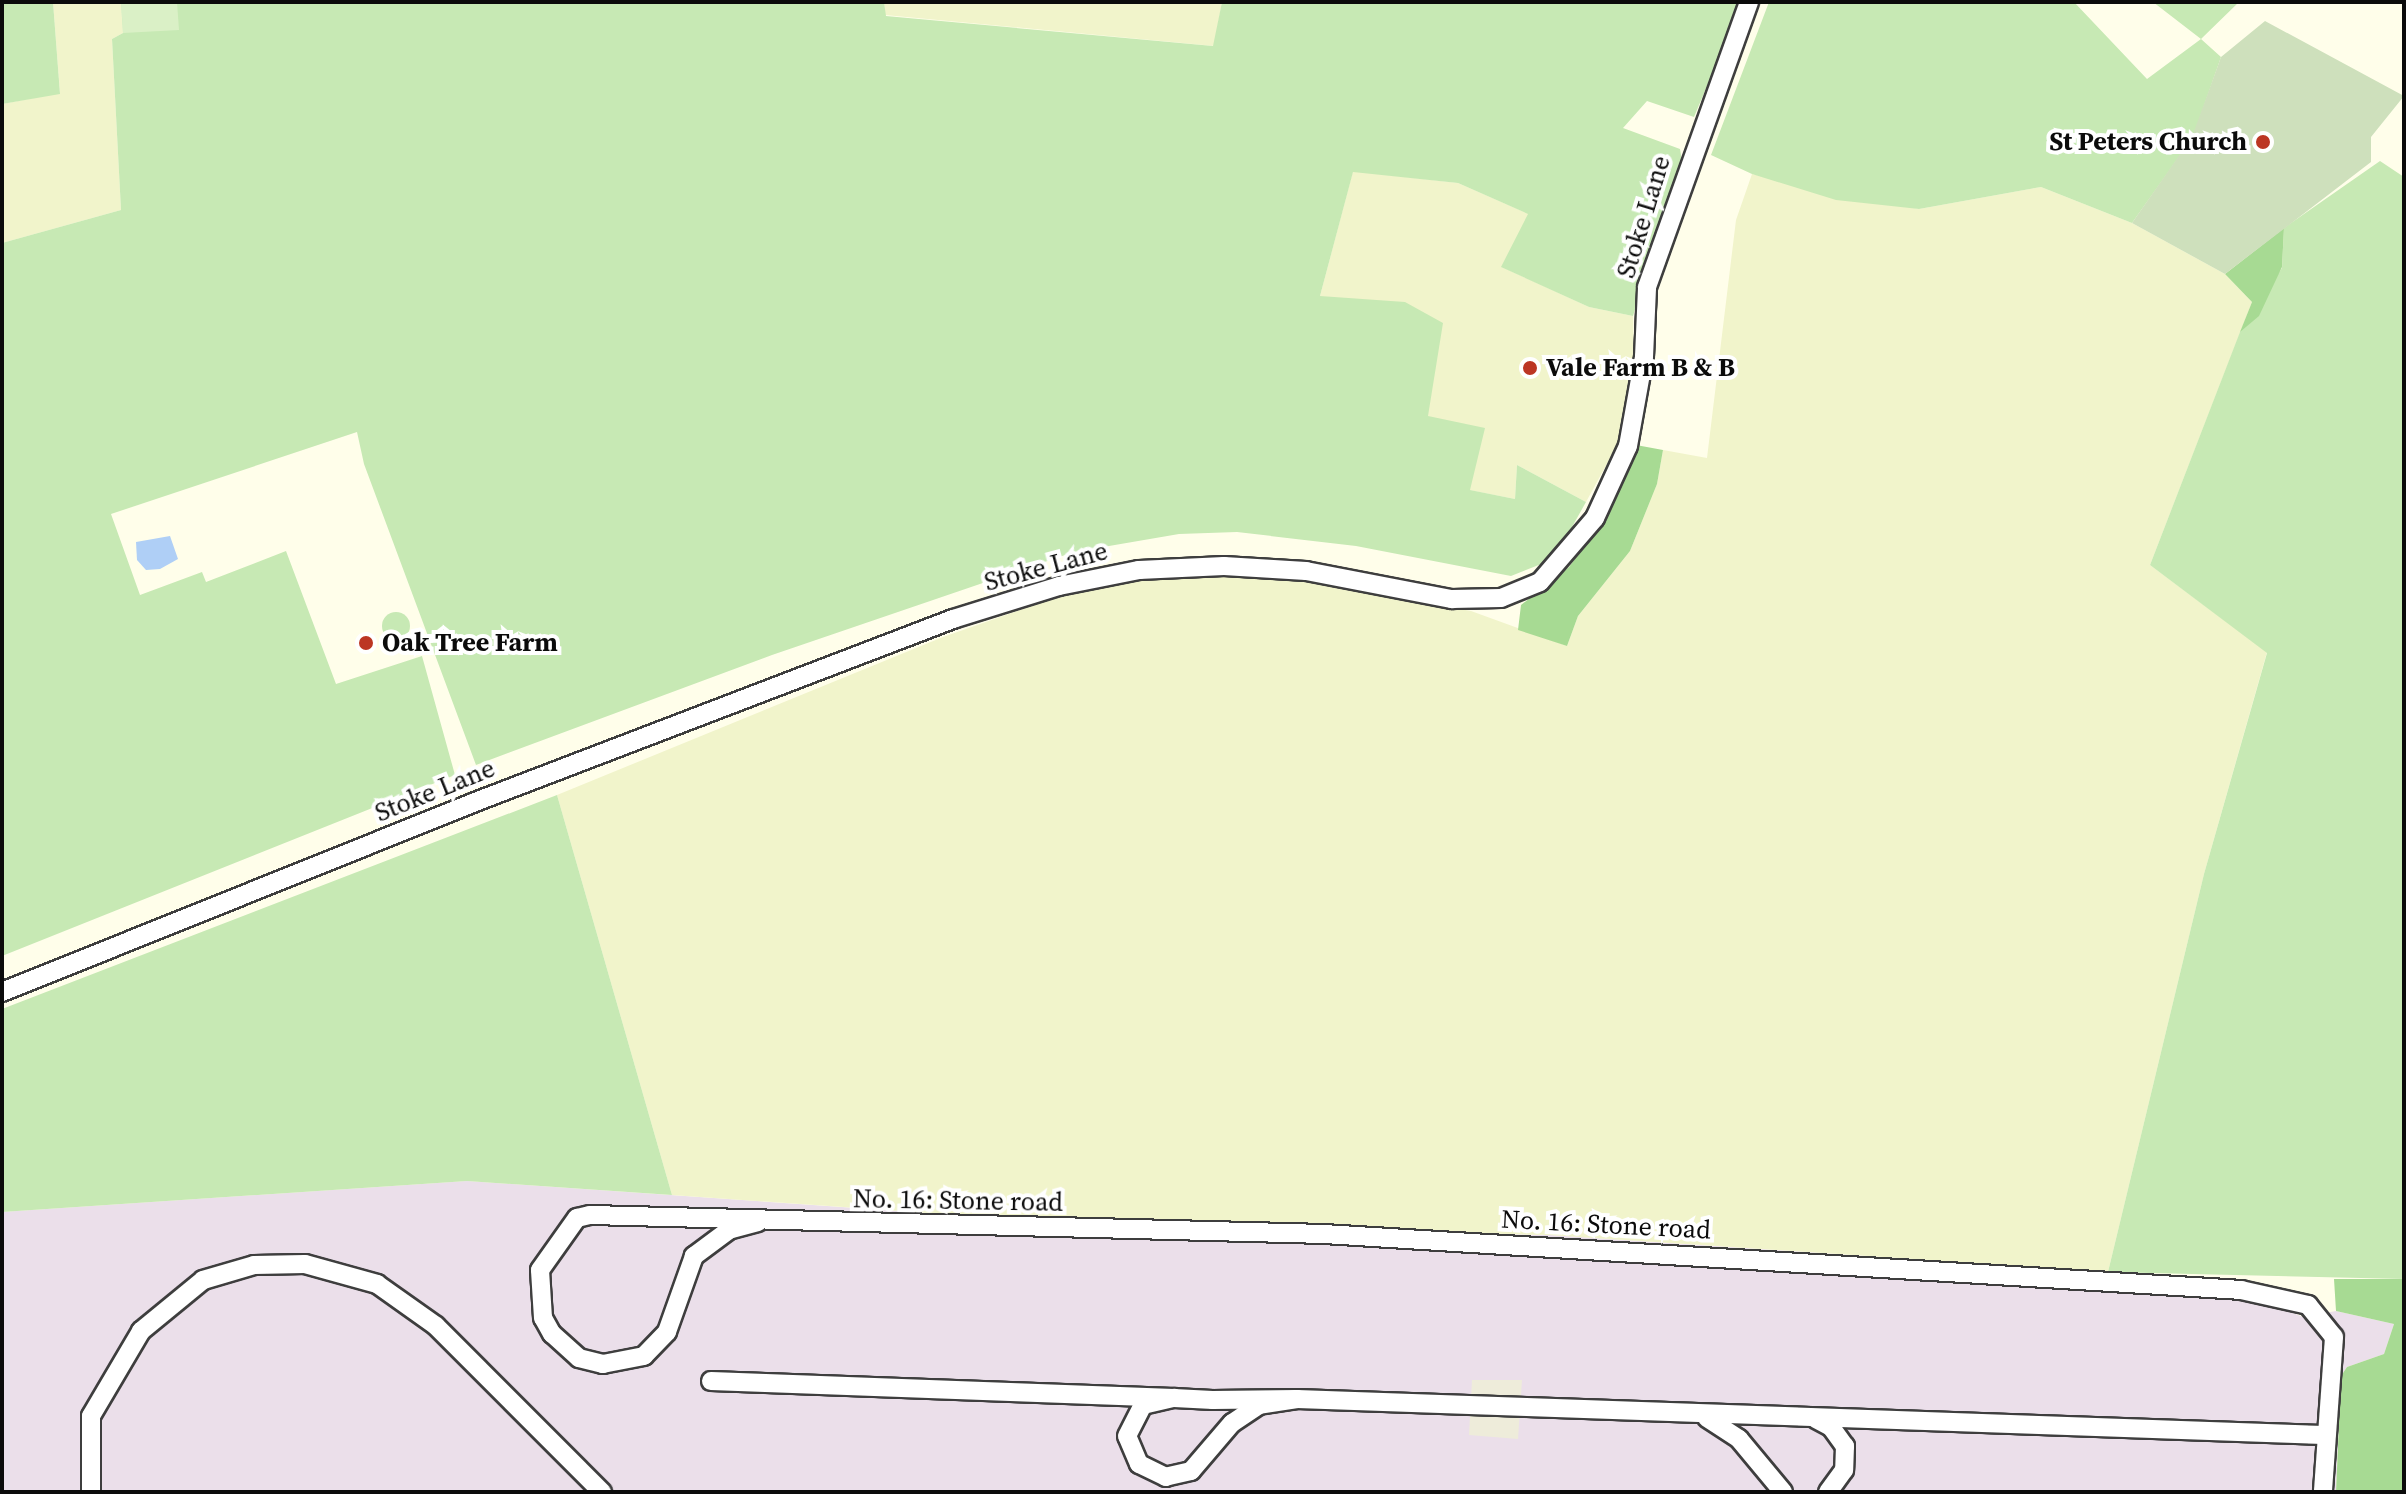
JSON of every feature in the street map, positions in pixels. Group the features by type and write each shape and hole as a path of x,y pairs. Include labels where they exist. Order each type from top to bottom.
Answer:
{"street":[{"name":"Stoke Lane","path":"2,992 504,791 953,619 1059,586 1139,570 1224,566 1306,571 1452,599 1501,598 1540,582 1595,518 1628,446 1644,357 1647,287 1749,2"},
{"name":"No. 16: Stone road","path":"758,1222 729,1230 694,1256 667,1332 644,1356 603,1364 579,1358 552,1334 543,1318 540,1270 577,1218 590,1215 758,1222 1324,1234 2241,1290 2298,1300 2326,1322 2334,1337 2324,1435 2323,1492"},
{"path":"91,1492 91,1416 141,1331 203,1280 254,1265 292,1264 339,1271 377,1284 408,1304 468,1357 602,1492"},
{"path":"711,1381 2324,1435"},
{"path":"1174,1398 1143,1405 1127,1436 1139,1464 1166,1477 1191,1471 1244,1414 1270,1401 1297,1399"},
{"path":"1660,1413 1720,1423 1783,1492"},
{"path":"1815,1419 1831,1427 1845,1446 1844,1470 1828,1492"}],"shaded area":[{"path":"467,1181 1087,1224 1550,1235 2108,1272 2276,1306 2303,1317 2336,1311 2394,1324 2384,1354 2347,1367 2341,1376 2336,1492 2,1492 2,1212"},
{"path":"1472,1380 1522,1380 1518,1439 1469,1435"}],"green space":[{"path":"2,2 53,2 60,94 2,104"},
{"path":"53,2 121,2 123,33 112,39 121,210 2,243 2,104 60,93"},
{"path":"121,2 884,2 886,16 1213,46 1222,2 1742,2 1694,117 1647,101 1623,128 1680,149 1682,161 1633,316 1589,307 1501,267 1528,214 1458,183 1353,172 1320,296 1405,302 1443,323 1428,416 1485,428 1470,490 1515,499 1517,465 1586,502 1554,559 1511,576 1356,546 1237,532 1179,534 1074,552 772,655 476,765 364,464 357,432 111,514 140,595 202,572 206,582 286,551 336,684 422,656 455,775 2,956 2,243 121,210 112,39 123,33"},
{"path":"121,2 177,2 179,30 123,33"},
{"path":"884,2 1222,2 1214,46 885,15"},
{"path":"1769,2 2074,2 2147,79 2201,39 2221,57 2193,137 2132,223 2041,187 1919,209 1836,200 1752,174 1711,155"},
{"path":"2153,2 2239,2 2201,39"},
{"path":"2265,21 2404,96 2371,137 2371,162 2225,274 2132,223 2192,137 2221,57"},
{"path":"2380,161 2404,177 2404,1279 2108,1272 2204,874 2267,653 2150,565 2240,332 2282,268 2284,228"},
{"path":"1353,171 1458,183 1529,214 1502,267 1589,307 1633,316 1634,371 1621,438 1586,502 1517,465 1515,499 1469,490 1428,416 1320,296"},
{"path":"1752,174 1919,209 2041,187 2132,223 2225,274 2252,302 2150,565 2267,652 2204,874 2108,1272 1550,1235 1087,1224 672,1195 557,795 943,637 1049,600 1127,582 1203,574 1291,578 1471,611 1567,646 1578,616 1630,551 1657,484 1663,450 1707,458 1736,220"},
{"path":"2284,228 2282,267 2259,316 2240,332 2252,302 2225,274"},
{"path":"1636,445 1663,450 1657,484 1630,551 1578,616 1567,646 1518,630 1521,605 1569,567 1607,515"},
{"path":"396,612 406,616 410,626 406,636 396,640 386,636 382,626 386,616"},
{"path":"557,795 672,1195 467,1181 2,1212 2,1009"},
{"path":"2334,1279 2404,1279 2404,1492 2336,1492 2341,1376 2347,1367 2384,1354 2394,1324 2336,1311"}],"water":[{"path":"170,536 178,559 160,569 146,570 137,560 136,542"}],"place":[{"name":"St Peters Church","path":"2263,142"},
{"name":"Vale Farm B & B","path":"1530,368"},
{"name":"Oak Tree Farm","path":"366,643"}]}
